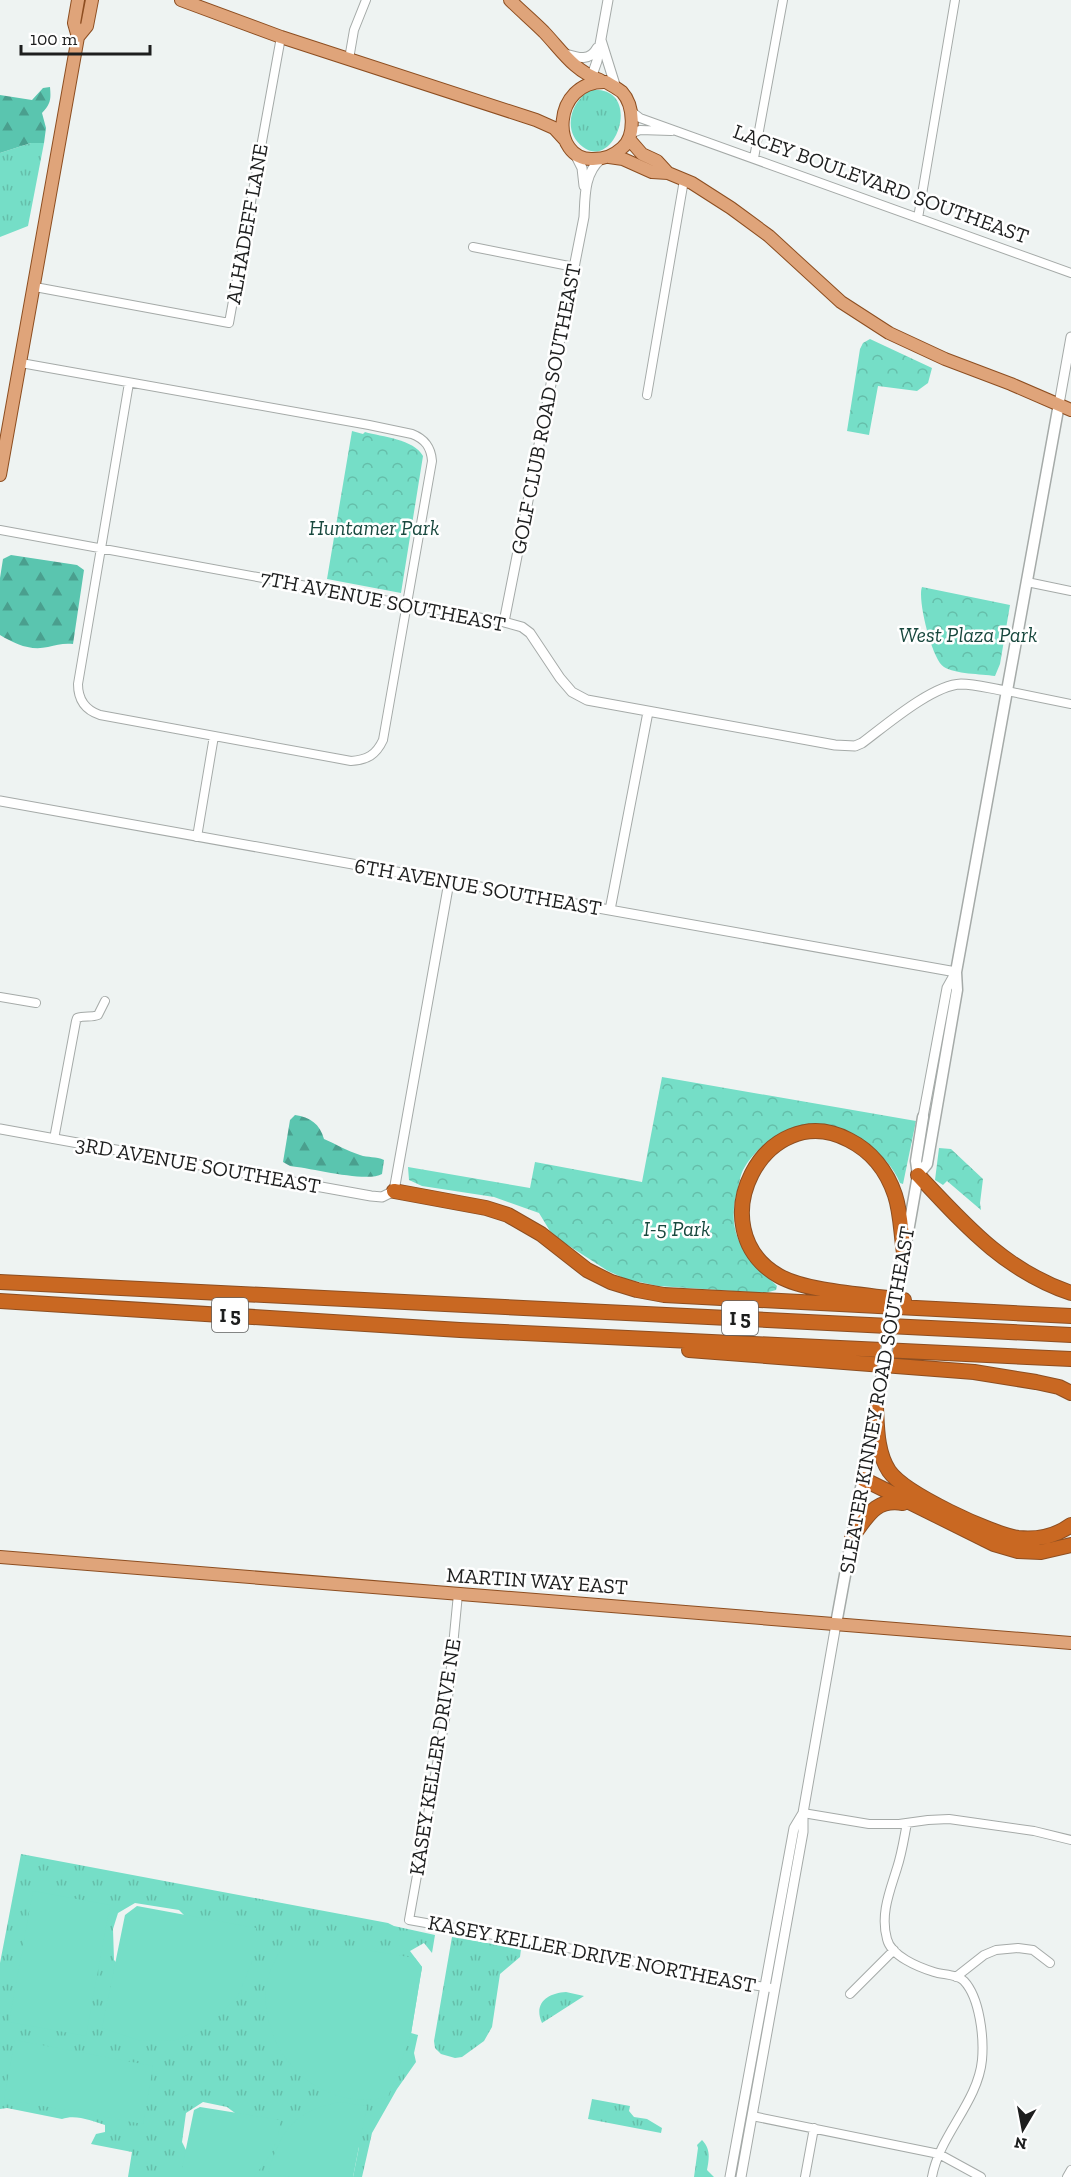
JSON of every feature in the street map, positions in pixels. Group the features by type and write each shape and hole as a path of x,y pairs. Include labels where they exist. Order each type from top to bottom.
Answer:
{"highway":[{"path":"904,1253 894,1192 875,1160 854,1143 831,1132 797,1133 772,1148 753,1172 742,1204 742,1226 745,1239 757,1258 778,1275 813,1287 986,1312"},
{"path":"918,1175 994,1252 1029,1275 1071,1293"},
{"path":"394,1191 486,1208 508,1215 541,1234 587,1270 611,1282 664,1295 1071,1316"},
{"name":"I 5","path":"0,1282 1071,1335"},
{"name":"I 5","path":"0,1301 460,1330 1071,1359"},
{"path":"460,1330 974,1372 1036,1382 1059,1387 1071,1393"},
{"path":"876,1408 884,1461 894,1476 915,1493 984,1527 1007,1535 1043,1537 1071,1525"},
{"path":"862,1479 994,1544 1018,1551 1041,1552 1071,1545"},
{"path":"852,1537 881,1503 892,1501 910,1504"}],"main road":[{"path":"0,475 78,37 74,23 78,0"},
{"path":"78,37 87,26 92,0"},
{"path":"181,0 281,37 536,120 554,128 575,154 587,160 623,159 652,172 668,173 684,180 752,223 841,302 889,333 945,359 1071,410"},
{"path":"510,0 590,80 611,85 626,99 630,110 629,137 623,147 605,158"},
{"path":"565,140 563,122 567,106 575,93 590,80"},
{"path":"629,137 642,154 657,161 668,173"},
{"name":"SLEATER KINNEY ROAD SOUTHEAST","path":"918,1175 927,1164 957,990 956,972 1059,404"},
{"name":"SLEATER KINNEY ROAD SOUTHEAST","path":"836,1624 918,1175 916,1161 923,1117"},
{"name":"MARTIN WAY EAST","path":"0,1557 1071,1643"}],"street":[{"path":"349,59 354,30 366,0"},
{"path":"590,80 608,0"},
{"path":"754,158 783,0"},
{"path":"918,218 955,0"},
{"name":"ALHADEFF LANE","path":"35,287 229,323 281,37"},
{"path":"561,52 585,58 596,52 600,41"},
{"path":"600,41 611,85"},
{"name":"LACEY BOULEVARD SOUTHEAST","path":"630,110 640,118 1071,273"},
{"name":"LACEY BOULEVARD SOUTHEAST","path":"629,137 640,130 678,132"},
{"name":"GOLF CLUB ROAD SOUTHEAST","path":"504,622 584,217 585,195 582,168 575,154"},
{"name":"GOLF CLUB ROAD SOUTHEAST","path":"585,195 595,164 605,158"},
{"path":"647,394 684,180"},
{"path":"473,247 574,267"},
{"name":"SLEATER KINNEY ROAD SOUTHEAST","path":"1059,404 1071,337"},
{"path":"21,363 353,422 412,434 428,445 432,461 408,605 383,740 371,756 363,760 351,761 100,716 92,713 81,702 78,684 129,383"},
{"name":"7TH AVENUE SOUTHEAST","path":"0,530 504,622 522,627 530,633 572,692 587,700 846,747 862,743 919,702 950,686 962,684 1071,704"},
{"path":"1027,582 1071,591"},
{"path":"610,910 648,712"},
{"path":"197,837 214,736"},
{"name":"6TH AVENUE SOUTHEAST","path":"0,801 956,972"},
{"path":"394,1191 449,882"},
{"name":"SLEATER KINNEY ROAD SOUTHEAST","path":"923,1117 947,988 956,972"},
{"path":"0,997 36,1003"},
{"path":"54,1139 75,1022 77,1018 83,1016 92,1018 98,1016 105,1001"},
{"name":"3RD AVENUE SOUTHEAST","path":"0,1129 371,1196 382,1197 394,1191"},
{"name":"KASEY KELLER DRIVE NE","path":"409,1920 447,1708 458,1594"},
{"path":"741,2177 803,1832 803,1813 836,1624"},
{"path":"803,1813 869,1824 950,1819 1034,1831 1071,1840"},
{"path":"730,2177 794,1828 803,1813"},
{"path":"907,1823 884,1916 886,1938 890,1947 901,1957 934,1972 964,1981 980,2012 982,2061 977,2079 936,2160 932,2177"},
{"name":"KASEY KELLER DRIVE NORTHEAST","path":"409,1920 618,1957 670,1972 775,1989"},
{"path":"956,1977 984,1954 996,1950 1018,1948 1033,1950 1050,1963"},
{"path":"850,1994 894,1950"},
{"path":"752,2116 939,2154 981,2177"},
{"path":"806,2177 814,2128"},
{"path":"1067,2177 1071,2170"}],"green space":[{"path":"50,87 50,101 42,113 46,128 44,143 31,143 0,153 0,95 32,100 43,88"},
{"path":"591,90 607,92 617,101 621,113 614,139 605,148 595,152 576,141 571,125 571,117 578,101"},
{"path":"31,143 44,143 28,226 0,237 0,153"},
{"path":"870,339 932,368 928,383 917,391 878,386 869,435 847,431 860,349 863,343"},
{"name":"Huntamer Park","path":"352,431 405,442 419,450 423,456 401,593 327,579"},
{"path":"11,555 77,565 84,570 73,644 41,648 29,647 17,644 0,635 0,578 3,559"},
{"name":"West Plaza Park","path":"922,587 1010,605 1000,664 995,676 955,671 944,667 939,662 927,629 922,604"},
{"name":"I-5 Park","path":"662,1077 916,1121 903,1184 883,1158 871,1147 842,1131 826,1126 795,1127 765,1144 743,1170 735,1199 734,1226 738,1239 752,1263 777,1286 776,1290 765,1293 658,1286 626,1279 608,1271 563,1242 550,1231 539,1213 494,1197 422,1186 409,1180 408,1167 530,1188 535,1162 642,1182"},
{"path":"295,1115 314,1122 324,1139 363,1156 384,1160 382,1174 352,1176 290,1166 283,1162 290,1120"},
{"path":"939,1148 951,1149 983,1179 981,1210 947,1181 943,1185 935,1180"},
{"path":"21,1854 388,1923 435,1935 432,1953 424,1943 410,1951 422,1967 411,2033 418,2035 414,2053 416,2062 397,2089 372,2133 362,2177 353,2177 359,2147 311,2177 128,2177 132,2152 91,2144 96,2134 105,2132 105,2125 78,2118 62,2119 7,2108 0,2109 0,1963","holes":["135,1903 179,1910 184,1915 189,1935 127,1974 114,1960 113,1929 118,1913","203,2102 227,2107 235,2113 186,2150 182,2142 186,2113"]},
{"path":"33,1891 110,1905 86,2036 9,2022"},
{"path":"137,1906 256,1928 256,1952 238,1996 208,2026 176,2040 141,2041 102,2028 125,1915"},
{"path":"452,1937 521,1949 520,1957 500,1974 492,2027 484,2041 462,2057 455,2058 441,2054 435,2048 434,2041"},
{"path":"283,1946 341,1946 415,1958 422,1967 411,2034 388,2097 365,2100 344,2097 324,2090 306,2079 292,2066 280,2049 271,2030 266,2010 266,1989 272,1966"},
{"path":"566,1992 584,1996 542,2023 539,2010 544,2000 553,1994"},
{"path":"15,2040 153,2066 143,2124 4,2099"},
{"path":"592,2099 630,2106 629,2111 634,2117 647,2119 662,2128 661,2133 588,2119"},
{"path":"340,2102 367,2106 353,2177 291,2177 268,2173 284,2134 300,2117 324,2106"},
{"path":"200,2107 280,2120 275,2144 269,2157 254,2177 182,2177 194,2110"},
{"path":"702,2140 708,2151 707,2170 714,2177 694,2177 697,2145"}]}
